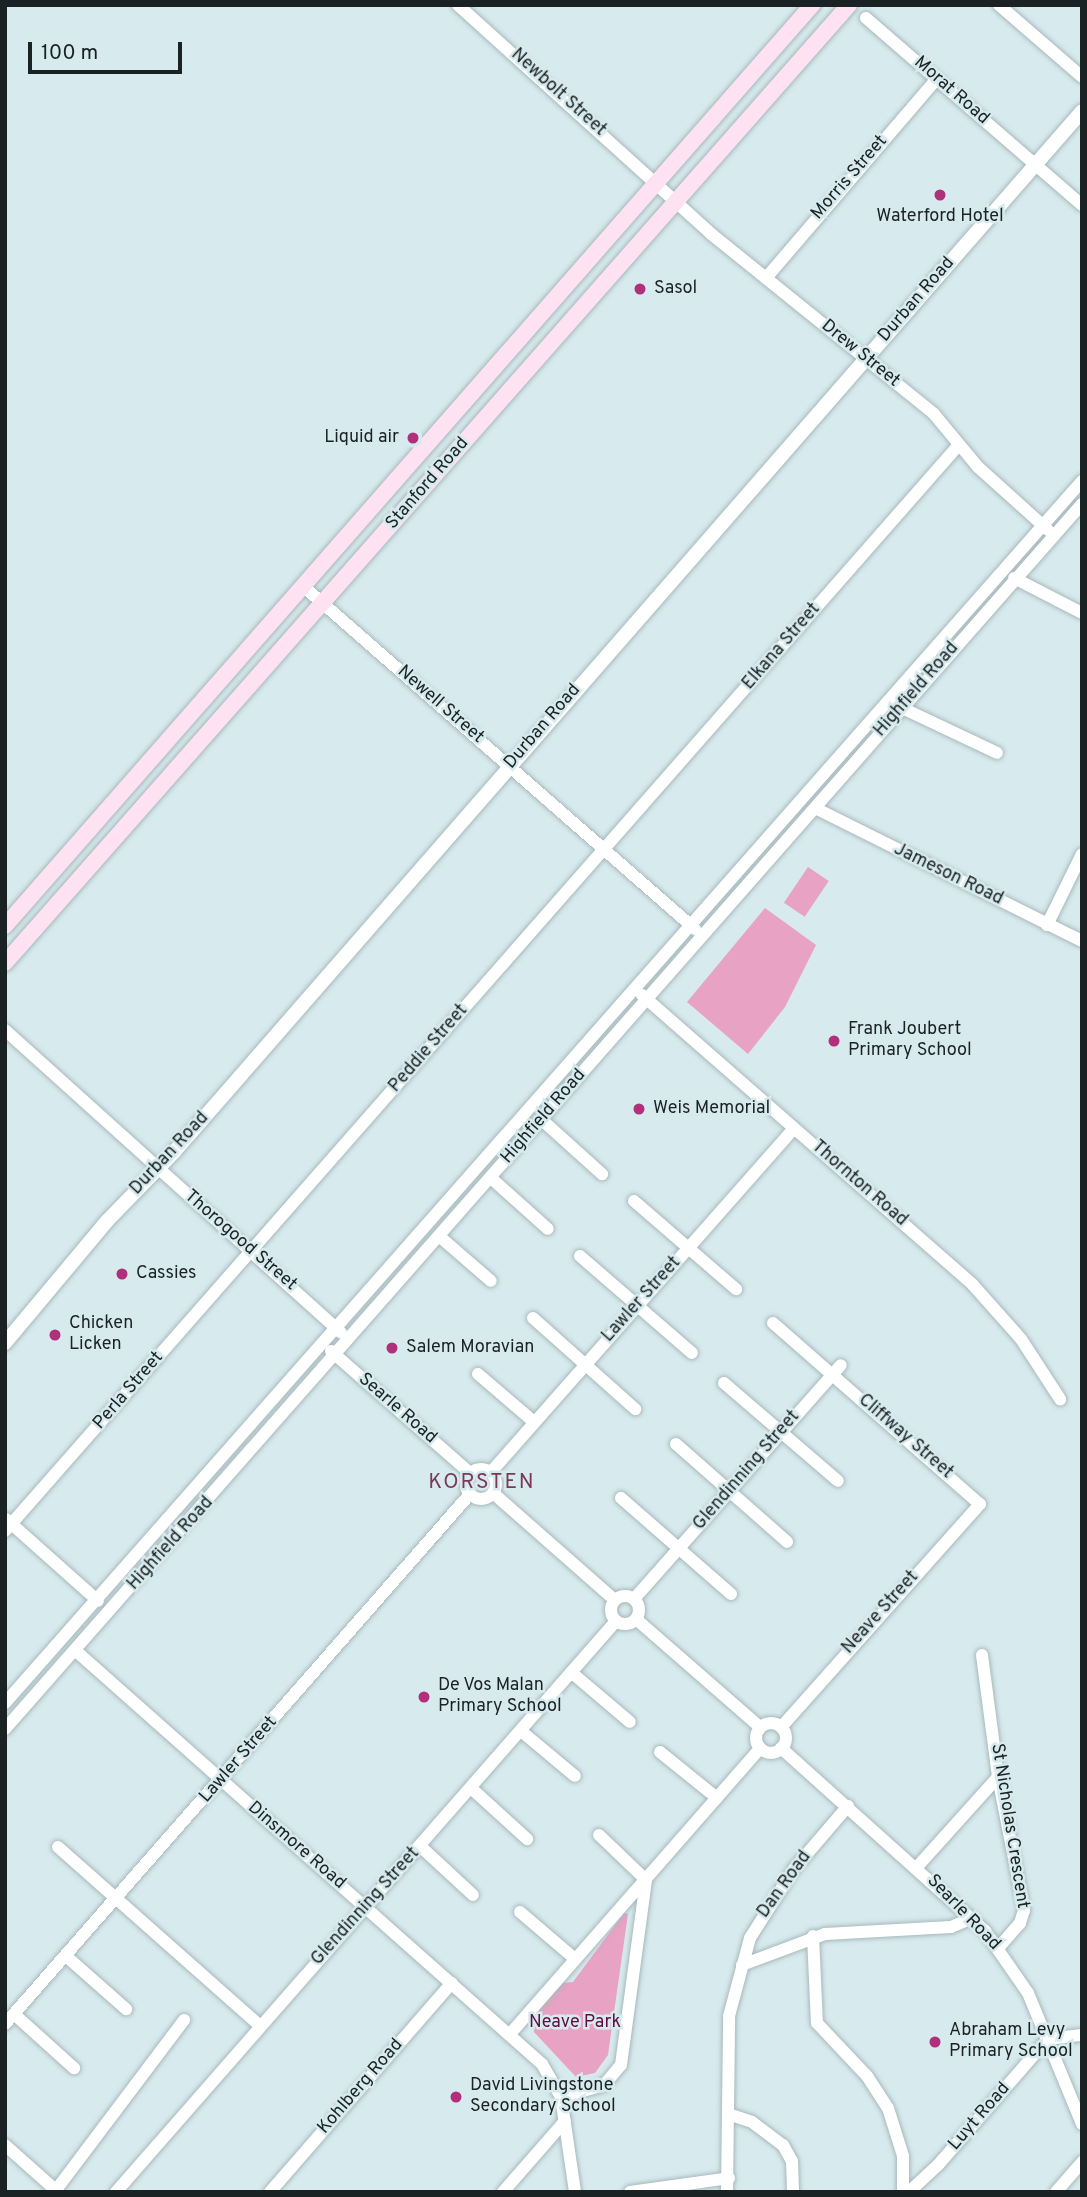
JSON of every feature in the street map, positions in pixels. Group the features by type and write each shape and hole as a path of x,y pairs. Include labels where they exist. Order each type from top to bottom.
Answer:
{"main road":[{"name":"Stanford Road","path":"5,926 812,5"},
{"name":"Stanford Road","path":"5,963 849,5"}],"street":[{"name":"Newbolt Street","path":"458,5 657,182"},
{"path":"999,5 1082,76"},
{"name":"Morat Road","path":"866,18 1082,205"},
{"name":"Morris Street","path":"766,278 936,79"},
{"name":"Durban Road","path":"5,1343 108,1220 158,1169 1082,111"},
{"name":"Drew Street","path":"657,182 766,278 933,414 958,446 1054,535"},
{"name":"Elkana Street","path":"606,849 958,446"},
{"name":"Highfield Road","path":"5,1703 338,1329 1082,481"},
{"name":"Highfield Road","path":"5,1729 336,1356 1014,578 1082,504"},
{"path":"1014,578 1082,612"},
{"name":"Newell Street","path":"303,586 702,935"},
{"path":"902,708 997,753"},
{"name":"Jameson Road","path":"815,808 1082,941"},
{"name":"Peddie Street","path":"252,1250 606,849"},
{"path":"1047,925 1082,854"},
{"name":"Thornton Road","path":"635,989 973,1284 1021,1339 1060,1399"},
{"name":"Thorogood Street","path":"5,1030 349,1340"},
{"path":"542,1119 603,1174"},
{"name":"Lawler Street","path":"491,1472 794,1128"},
{"path":"491,1178 548,1229"},
{"path":"634,1201 736,1289"},
{"path":"440,1237 491,1281"},
{"name":"Perla Street","path":"7,1524 252,1250"},
{"path":"580,1256 692,1353"},
{"path":"533,1318 635,1409"},
{"path":"773,1322 836,1370"},
{"name":"Searle Road","path":"325,1343 336,1356 470,1474"},
{"name":"Glendinning Street","path":"634,1599 836,1370"},
{"name":"Cliffway Street","path":"836,1370 978,1500"},
{"path":"478,1374 534,1422"},
{"path":"724,1383 838,1481"},
{"path":"283,1391 297,1400"},
{"path":"676,1444 787,1542"},
{"path":"480,1468 491,1472 495,1480 493,1493 482,1499 470,1494 466,1484 470,1474 480,1468"},
{"path":"493,1493 615,1600"},
{"name":"Lawler Street","path":"10,2019 470,1494"},
{"path":"621,1498 731,1594"},
{"name":"Neave Street","path":"781,1727 964,1526 978,1509 978,1500"},
{"path":"7,1524 98,1601"},
{"path":"625,1596 634,1599 639,1609 636,1619 626,1624 616,1621 611,1611 615,1600 625,1596"},
{"path":"636,1619 760,1727"},
{"name":"Glendinning Street","path":"116,2192 616,1621"},
{"name":"Dinsmore Road","path":"76,1651 542,2064 561,2097 575,2192"},
{"name":"St Nicholas Crescent","path":"982,1655 998,1777 1024,1910 1020,1923 998,1948"},
{"path":"571,1672 630,1723"},
{"path":"770,1723 781,1727 785,1735 781,1748 773,1752 760,1748 756,1735 760,1727 770,1723"},
{"path":"521,1731 575,1776"},
{"path":"510,2034 760,1748"},
{"name":"Searle Road","path":"781,1748 917,1867 972,1918 998,1948 1028,1993 1082,2124"},
{"path":"660,1752 717,1798"},
{"path":"917,1867 998,1777"},
{"path":"471,1788 527,1839"},
{"name":"Dan Road","path":"727,2192 729,2016 742,1965 765,1908 848,1806"},
{"path":"598,1835 646,1880"},
{"path":"421,1846 473,1895"},
{"path":"58,1847 260,2026"},
{"path":"561,2097 604,2085 621,2065 646,1880"},
{"path":"520,1912 575,1959"},
{"path":"742,1965 813,1936 951,1927 972,1918"},
{"path":"813,1936 817,2023 867,2076 888,2108 903,2156 904,2192"},
{"path":"67,1957 126,2009"},
{"name":"Kohlberg Road","path":"270,2192 452,1983"},
{"path":"10,2019 74,2068"},
{"path":"5,2145 57,2191 184,2020"},
{"path":"1048,2039 1082,2035"},
{"name":"Luyt Road","path":"909,2192 938,2165 1048,2039"},
{"path":"728,2113 752,2122 783,2145 792,2161 793,2192"},
{"path":"503,2192 565,2121"},
{"path":"1056,2192 1082,2162"},
{"path":"630,2192 729,2178"}],"green space":[{"path":"808,867 829,881 805,917 784,903"},
{"path":"765,908 816,945 785,1007 748,1054 687,1002"},
{"name":"Neave Park","path":"624,1913 628,1914 608,2055 595,2073 576,2077 534,2032 532,2016 563,1983 573,1982"}],"place":[{"name":"Waterford Hotel","path":"940,195"},
{"name":"Sasol","path":"640,289"},
{"name":"Liquid air","path":"413,438"},
{"name":"Frank Joubert Primary School","path":"834,1041"},
{"name":"Weis Memorial","path":"639,1109"},
{"name":"Cassies","path":"122,1274"},
{"name":"Chicken Licken","path":"55,1335"},
{"name":"Salem Moravian","path":"392,1348"},
{"name":"De Vos Malan Primary School","path":"424,1697"},
{"name":"Abraham Levy Primary School","path":"935,2042"},
{"name":"David Livingstone Secondary School","path":"456,2097"}],"district":[{"name":"KORSTEN","path":"482,1483"}]}
